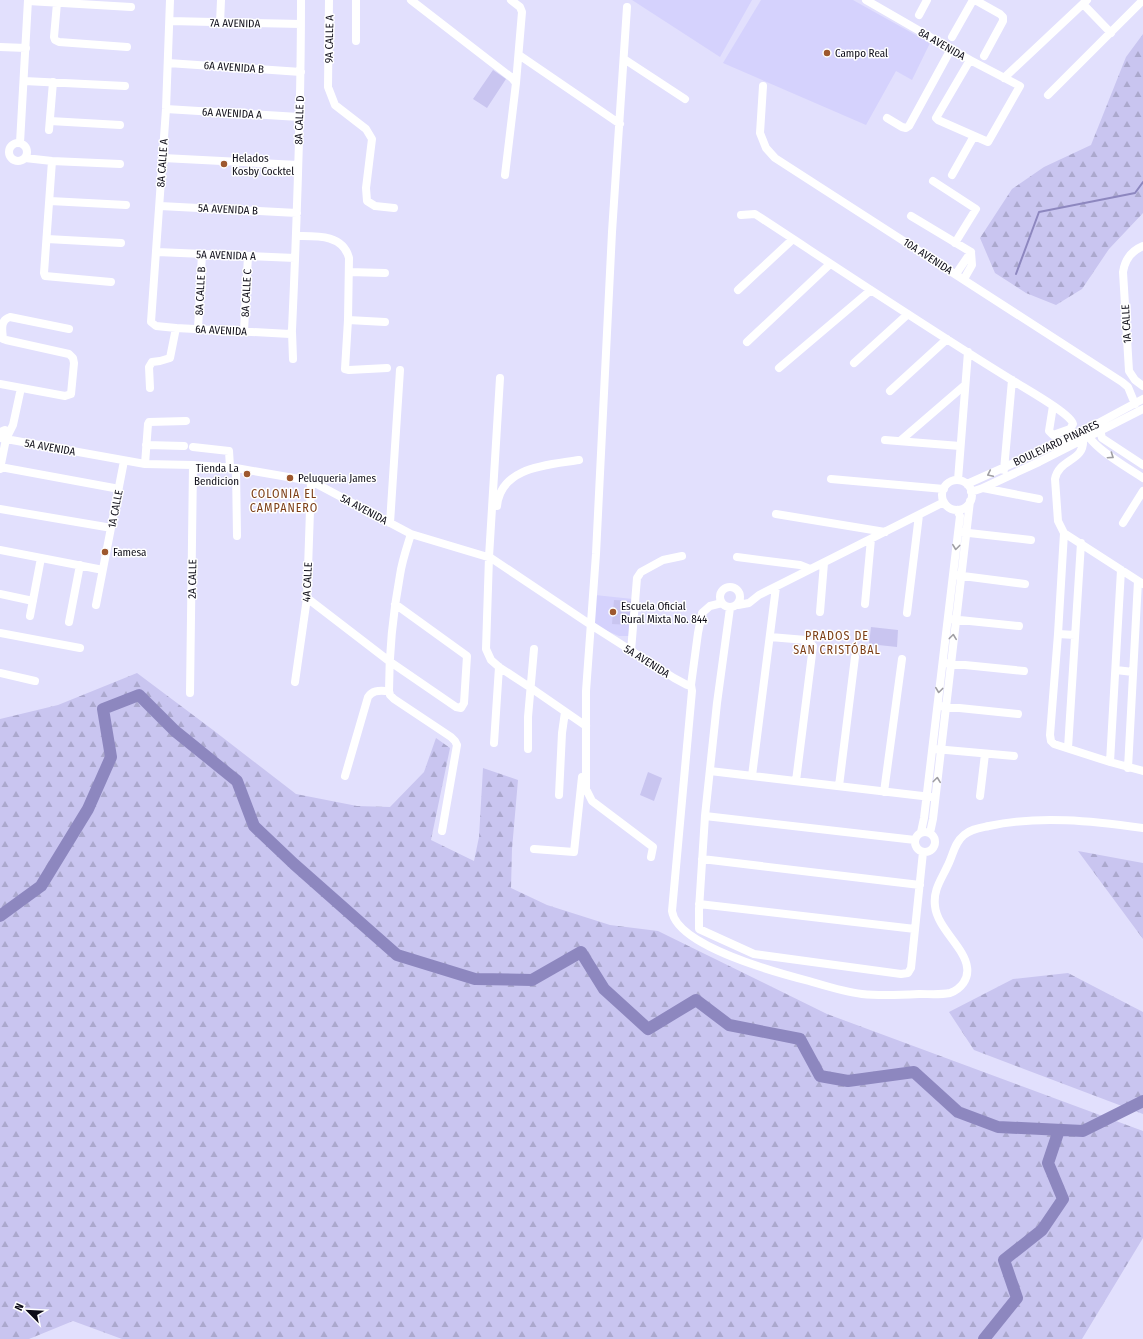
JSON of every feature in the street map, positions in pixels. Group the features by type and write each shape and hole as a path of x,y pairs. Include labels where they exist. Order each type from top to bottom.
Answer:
{"street":[{"path":"20,143 28,0 57,4 131,7"},
{"name":"8A CALLE A","path":"153,324 151,322 166,110 170,0"},
{"path":"220,23 221,0"},
{"name":"8A CALLE D","path":"293,359 291,333 297,212 301,72 301,0"},
{"name":"9A CALLE A","path":"329,0 328,87 335,105 366,129 372,139 366,188 367,201 375,206 394,208"},
{"path":"356,0 356,41"},
{"path":"411,0 512,78 516,83"},
{"path":"505,175 519,55 522,12 520,8 511,0"},
{"name":"8A AVENIDA","path":"866,0 970,60 1020,86 990,141 987,142 974,136"},
{"path":"919,15 927,0"},
{"path":"952,38 974,0 1000,14 1003,17 1003,21 984,56"},
{"path":"1004,78 1085,2 1111,33"},
{"path":"1048,95 1141,2"},
{"path":"57,4 55,40 59,42 127,47"},
{"path":"627,7 612,232 596,554 586,691 586,789 592,801 652,847 652,857"},
{"name":"7A AVENIDA","path":"170,21 301,24"},
{"path":"0,48 26,48"},
{"path":"887,118 902,127 906,128 909,126 951,49"},
{"path":"519,55 620,124"},
{"path":"624,59 685,99"},
{"path":"952,174 974,136 938,120 936,116 970,60"},
{"name":"6A AVENIDA B","path":"168,63 301,72"},
{"path":"24,81 125,86"},
{"path":"49,130 53,82"},
{"name":"10A AVENIDA","path":"763,86 760,133 766,148 775,158 1122,382 1128,387 1135,404"},
{"name":"6A AVENIDA A","path":"166,110 299,117"},
{"path":"50,121 120,125"},
{"path":"25,158 27,154 25,145 17,143 11,146 9,152 10,156 15,160 22,160 25,158 52,161 120,164"},
{"path":"163,158 298,165"},
{"path":"52,161 44,272 45,276 111,282"},
{"path":"933,181 976,209 955,243"},
{"path":"50,200 126,205"},
{"name":"5A AVENIDA B","path":"160,206 297,212"},
{"path":"740,215 756,214 830,264 1053,406"},
{"path":"911,216 971,252 960,277"},
{"path":"296,236 323,237 339,243 347,250 349,258 349,272 345,369 387,368"},
{"path":"47,239 121,243"},
{"path":"738,290 793,239"},
{"name":"1A CALLE","path":"1143,246 1134,250 1128,258 1124,272 1129,371 1135,380 1143,386"},
{"name":"5A AVENIDA A","path":"157,252 295,258"},
{"name":"8A CALLE B","path":"198,329 202,254"},
{"name":"8A CALLE C","path":"244,331 248,256"},
{"path":"746,342 830,264"},
{"path":"349,272 385,273"},
{"path":"779,368 871,290"},
{"path":"854,363 908,314"},
{"path":"0,384 68,396 71,394 73,358 69,354 6,340 3,339 2,336 3,321 4,319 10,317 69,329"},
{"path":"348,320 385,322"},
{"name":"6A AVENIDA","path":"153,324 156,326 176,328 291,333"},
{"path":"150,388 149,367 152,362 170,358 176,328"},
{"path":"890,391 947,339"},
{"path":"958,480 968,352"},
{"path":"390,523 400,370"},
{"path":"500,378 486,650 491,660 499,667 586,726"},
{"path":"1005,477 1003,467 1012,380"},
{"path":"900,441 965,385"},
{"path":"21,388 13,425 5,437 0,468 114,488"},
{"name":"BOULEVARD PINARES","path":"969,488 983,488 1039,462 1143,399"},
{"name":"BOULEVARD PINARES","path":"1099,427 1143,409"},
{"path":"144,464 149,422 186,421"},
{"path":"1099,427 1102,438 1143,465"},
{"name":"5A AVENIDA","path":"0,432 5,430 5,437 124,461 144,464 193,464 233,468 311,481 411,534 490,558 680,682 691,685"},
{"path":"1084,435 1095,445 1143,478"},
{"path":"1084,435 1082,450 1078,455 1062,465 1056,472 1055,479 1058,521 1064,533 1050,735 1051,741 1054,744 1143,772"},
{"name":"BOULEVARD PINARES","path":"969,488 1003,467 1084,435"},
{"path":"885,440 960,446"},
{"path":"146,445 184,446"},
{"path":"193,447 230,452 233,468 237,536"},
{"path":"490,558 497,499 500,491 508,482 515,475 532,468 579,460"},
{"name":"1A CALLE","path":"96,605 124,461"},
{"name":"2A CALLE","path":"190,694 193,464"},
{"path":"831,478 944,489"},
{"path":"926,832 956,575 962,532 970,501 969,488 958,480"},
{"path":"958,480 950,482 944,489 942,493 944,502 950,508 957,510 965,507 970,501"},
{"name":"4A CALLE","path":"294,682 307,598 311,481"},
{"path":"983,488 1039,499"},
{"path":"1123,523 1143,491"},
{"path":"923,852 911,968 908,973 901,974 754,954 699,930 702,859 710,771 734,606 740,600 740,594 736,589 729,587 721,593 721,601 725,606 734,606 749,603 759,595 944,502"},
{"path":"0,509 106,527"},
{"path":"957,510 960,516 962,532"},
{"path":"776,514 885,532"},
{"path":"907,613 919,515"},
{"path":"962,532 1031,540"},
{"path":"1064,533 1141,583 1133,672 1128,768"},
{"path":"411,534 400,574 395,604 389,661 389,691 390,695 394,699 451,737 457,745 442,831"},
{"path":"865,604 871,539"},
{"path":"1068,748 1081,543"},
{"path":"0,550 98,568"},
{"path":"631,651 636,578 638,574 663,560 682,556"},
{"path":"737,557 800,565 810,569"},
{"path":"30,616 41,558"},
{"path":"820,612 824,562"},
{"path":"69,622 80,565"},
{"path":"1110,762 1121,570"},
{"path":"956,575 1025,584"},
{"path":"752,776 776,587"},
{"path":"0,594 33,601"},
{"path":"740,594 759,595"},
{"path":"307,598 389,661 456,707 461,708 464,703 467,656 395,604"},
{"path":"721,601 708,602 702,606 698,617 694,641 694,664 691,685 692,691 673,914 678,924 696,938 729,956 772,971 844,991 862,994 888,995 947,994 953,992 961,986 965,980 967,968 964,959 938,918 935,907 935,897 940,880 950,860 954,847 965,834 974,829 1002,823 1045,820 1143,828"},
{"path":"951,619 1019,626"},
{"path":"0,633 80,648"},
{"path":"1058,634 1075,635"},
{"path":"770,637 806,640 813,646 796,781"},
{"path":"528,749 528,717 534,649"},
{"path":"839,786 855,657"},
{"path":"884,792 902,659"},
{"path":"946,663 1024,671"},
{"path":"494,743 499,667"},
{"path":"1116,670 1133,672"},
{"path":"0,673 35,681"},
{"path":"346,776 368,697 375,691 389,691"},
{"path":"941,706 1018,714"},
{"path":"559,795 562,733 566,712"},
{"path":"936,749 1014,756"},
{"path":"980,796 985,754"},
{"path":"534,849 574,852 581,782 586,761"},
{"path":"710,771 931,797"},
{"path":"705,816 915,840"},
{"path":"915,840 916,837 926,832"},
{"path":"915,840 918,849 923,852 929,851 935,843 934,837 926,832"},
{"path":"702,859 920,885"},
{"path":"699,904 915,929"}],"shaded area":[{"path":"632,0 752,0 720,57"},
{"name":"Campo Real","path":"761,0 853,0 930,43 912,80 896,71 866,125 723,63"},
{"name":"Escuela Oficial Rural Mixta No. 844","path":"595,595 633,599 629,636 619,636 593,625"}],"green space":[{"path":"1143,34 1143,213 1109,249 1082,289 1056,305 1026,293 995,273 980,238 1012,189 1044,167 1091,145 1126,57"},
{"path":"493,70 506,79 487,108 473,99"},
{"path":"614,600 632,601 630,625 612,624"},
{"path":"871,627 898,630 897,647 869,644"},
{"path":"137,673 296,794 357,806 390,807 424,772 436,738 450,748 431,840 474,861 479,837 483,768 518,780 512,849 511,888 547,905 610,925 658,931 827,1014 1143,1131 1143,1238 1082,1339 122,1339 73,1321 29,1339 0,1339 0,719 58,705"},
{"path":"648,772 662,778 654,801 640,795"},
{"path":"1078,851 1143,863 1143,939"},
{"path":"1068,973 1143,1012 1143,1114 974,1050 949,1012 1013,979"}],"waterway":[{"path":"1016,274 1039,212 1135,193 1143,182"},
{"path":"0,916 41,886 88,809 111,757 103,709 139,695 175,731 237,781 254,826 294,864 397,955 475,979 532,980 581,952 604,989 648,1029 696,1000 729,1025 800,1039 820,1076 848,1081 914,1072 958,1112 998,1127 1083,1131 1143,1101"},
{"path":"984,1339 1017,1298 1004,1260 1042,1230 1063,1199 1048,1163 1059,1130"}],"place":[{"name":"Campo Real","path":"827,53"},
{"name":"Helados Kosby Cocktel","path":"224,164"},
{"name":"Tienda La Bendicion","path":"247,474"},
{"name":"Peluqueria James","path":"290,478"},
{"name":"Famesa","path":"105,552"},
{"name":"Escuela Oficial Rural Mixta No. 844","path":"613,612"}],"district":[{"name":"COLONIA EL CAMPANERO","path":"284,501"},
{"name":"PRADOS DE SAN CRISTÓBAL","path":"837,643"}]}
